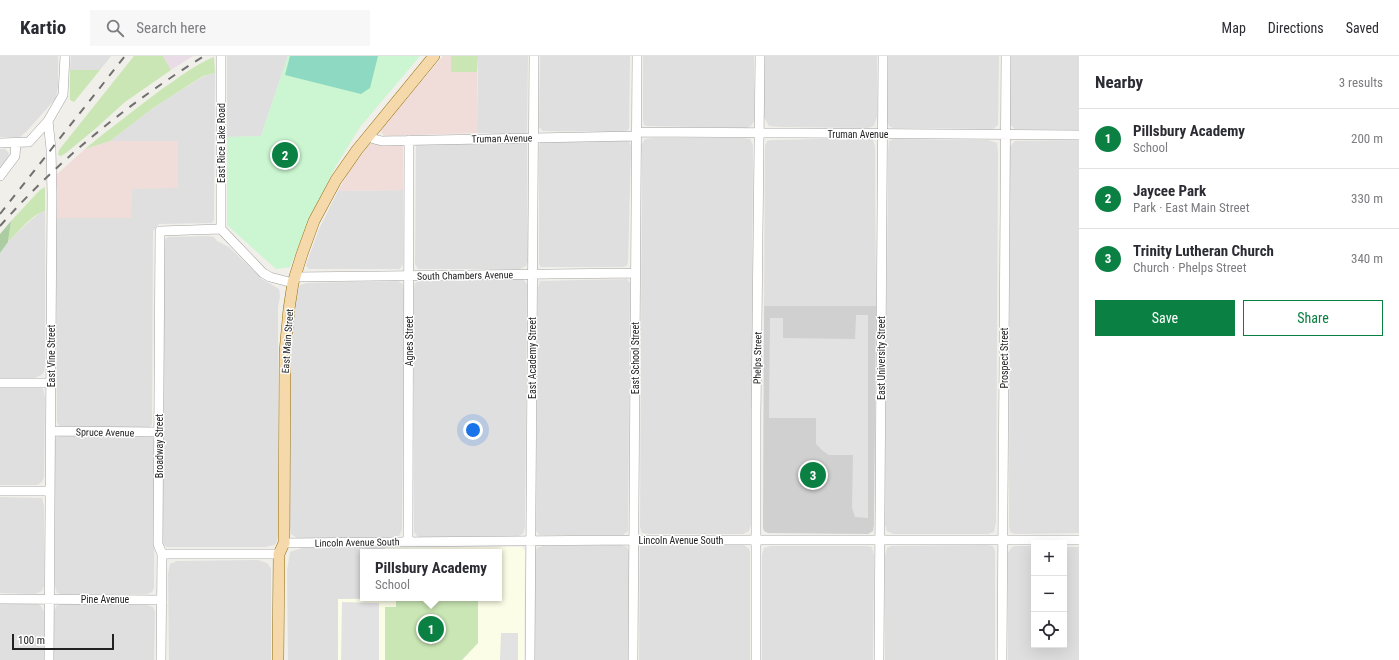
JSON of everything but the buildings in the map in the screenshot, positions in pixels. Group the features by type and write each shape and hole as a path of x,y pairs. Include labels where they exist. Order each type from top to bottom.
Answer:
{"main road":[{"name":"East Main Street","path":"278,660 278,554 284,543 285,352 289,308 294,280 306,243 324,200 336,180 357,150 431,59"}],"street":[{"path":"0,143 29,142 48,121 64,95 65,56"},
{"name":"East Rice Lake Road","path":"221,56 221,229"},
{"name":"East Academy Street","path":"530,660 534,56"},
{"name":"East School Street","path":"633,660 637,56"},
{"name":"Phelps Street","path":"756,660 756,415 760,56"},
{"name":"East University Street","path":"879,660 883,56"},
{"name":"Prospect Street","path":"1002,660 1006,56"},
{"name":"East Vine Street","path":"48,121 51,149 52,195 49,660"},
{"name":"Truman Avenue","path":"368,136 382,141 636,134 759,133 1079,135"},
{"name":"Agnes Street","path":"408,542 409,140"},
{"path":"0,176 15,156 16,143"},
{"name":"Broadway Street","path":"161,660 162,554 158,544 160,231 221,229"},
{"name":"South Chambers Avenue","path":"221,229 263,273 270,277 294,280 409,276 636,273"},
{"path":"0,383 51,382"},
{"name":"Spruce Avenue","path":"50,431 159,432"},
{"path":"0,491 50,491"},
{"name":"Lincoln Avenue South","path":"284,543 634,540 1079,540"},
{"path":"162,554 278,554"},
{"name":"Pine Avenue","path":"0,599 162,600"}],"shaded area":[{"path":"0,56 58,56 58,86 56,98 20,137 0,137"},
{"path":"71,56 111,56 100,70 70,70"},
{"path":"163,56 193,56 171,70"},
{"path":"227,56 288,56 261,136 227,137"},
{"path":"443,56 451,56 451,72 477,72 477,133 384,136 381,132 383,127"},
{"path":"478,56 528,56 527,132 525,134 477,133"},
{"path":"540,56 630,56 629,129 625,132 543,131 539,127"},
{"path":"643,56 754,56 754,121 751,126 746,128 644,125"},
{"path":"764,56 877,56 877,116 874,126 867,128 769,126 764,117"},
{"path":"888,56 999,56 998,125 993,129 893,128 889,126 887,121"},
{"path":"1011,56 1079,56 1079,130 1015,129 1010,124"},
{"path":"215,73 214,220 212,223 159,224 153,231 152,425 148,428 59,426 57,422 56,218 130,218 132,189 178,141 110,141 153,108 204,76"},
{"path":"743,138 750,139 753,145 751,524 749,531 743,534 649,534 642,533 640,527 641,145 645,139"},
{"path":"873,139 875,147 876,306 764,306 765,146 767,141"},
{"path":"894,139 988,140 997,143 996,522 994,532 988,534 893,534 887,531 885,525 888,152 889,141"},
{"path":"1079,140 1079,533 1015,534 1010,532 1009,525 1010,147 1015,141"},
{"path":"110,141 178,141 178,188 132,189 131,218 56,218 56,175 85,149"},
{"path":"525,141 527,144 528,261 526,266 520,269 418,269 415,264 416,145"},
{"path":"544,141 629,141 631,146 627,266 541,267 539,264 540,143"},
{"path":"402,143 403,190 338,191 350,170 370,144"},
{"path":"0,149 5,149 9,153 8,159 0,170"},
{"path":"403,190 403,264 400,269 309,269 306,266 319,229 338,191"},
{"path":"45,211 44,372 35,378 0,378 0,253 8,242 31,220 41,212"},
{"path":"168,237 214,237 217,241 229,247 262,279 279,289 278,535 277,542 274,545 265,547 166,547 162,543 164,240"},
{"path":"523,279 527,284 525,527 523,534 518,536 417,536 414,532 415,283 419,281"},
{"path":"627,279 630,283 628,531 623,535 539,535 536,531 538,288 540,281"},
{"path":"398,281 403,284 404,290 402,530 399,536 393,537 297,538 291,534 290,527 291,353 292,330 300,285 306,283"},
{"path":"764,306 876,306 874,524 873,531 868,534 768,533 764,531"},
{"path":"856,315 868,315 868,518 855,517 852,508 853,455 829,455 816,444 816,418 769,418 770,318 783,318 783,338 855,339"},
{"path":"39,387 43,389 45,397 44,477 42,482 37,485 0,485 0,388"},
{"path":"63,435 152,436 155,443 154,588 152,592 147,594 57,593 55,586 55,441 56,437"},
{"path":"0,497 42,498 44,506 44,586 42,591 35,594 0,593"},
{"path":"621,545 627,547 629,552 628,660 535,660 535,553 537,548 543,546"},
{"path":"644,545 744,545 749,549 750,660 639,660 640,547"},
{"path":"770,546 872,547 874,555 873,660 762,660 762,555 764,548"},
{"path":"891,546 993,546 995,551 995,660 885,660 885,556 887,548"},
{"path":"1014,546 1031,546 1031,648 1067,648 1067,547 1079,547 1079,660 1008,660 1008,553"},
{"path":"522,547 525,551 524,660 338,660 338,599 360,599 360,601 502,601 502,549 385,548"},
{"path":"302,548 385,548 360,549 360,599 338,599 338,660 288,660 287,570 290,552"},
{"path":"258,560 267,563 271,568 271,660 169,660 168,574 170,564 177,561"},
{"path":"342,602 379,603 379,660 341,660"},
{"path":"63,603 147,605 153,607 155,612 154,660 54,660 54,611 57,605"},
{"path":"0,604 38,604 41,606 44,612 44,660 0,660"},
{"path":"501,633 518,633 518,660 500,660"}],"green space":[{"path":"134,56 163,56 171,70 125,102 66,153 61,156 58,155 59,150"},
{"path":"288,56 420,56 360,127 336,166 311,215 290,267 276,269 227,225 227,137 261,136"},
{"path":"290,56 378,56 370,88 361,94 285,75"},
{"path":"451,56 478,56 477,72 451,72"},
{"path":"214,57 215,73 203,76 153,108 110,141 85,149 162,89 194,67"},
{"path":"70,70 100,70 74,102 70,100"},
{"path":"45,187 45,211 30,220 8,242 11,221 40,190"},
{"path":"11,221 8,242 0,253 0,234"},
{"path":"396,601 478,601 478,643 462,660 385,660 385,607 396,607"}],"railway":[{"path":"0,214 125,56"},
{"path":"0,226 46,178 96,134 149,93 204,56"}],"place":[{"name":"Jaycee Park","path":"285,155"},
{"name":"Trinity Lutheran Church","path":"813,475"},
{"name":"Pillsbury Academy","path":"431,629"}]}
